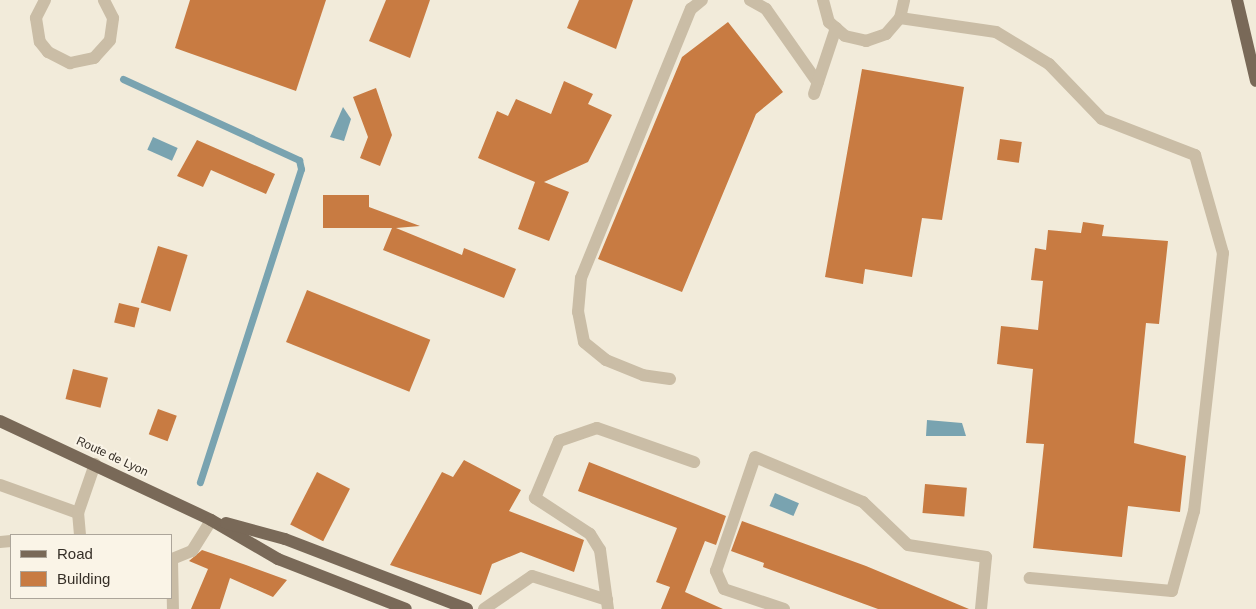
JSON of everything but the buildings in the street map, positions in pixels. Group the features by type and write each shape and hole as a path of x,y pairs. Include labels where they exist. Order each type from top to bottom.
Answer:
{"main road":[{"path":"1237,0 1256,81"},
{"name":"Route de Lyon","path":"0,421 211,520"},
{"path":"211,520 278,559 406,609"},
{"path":"211,520 285,539 467,609"}],"street":[{"path":"45,0 36,18 40,42 53,56 70,63 94,58 110,40 113,18 104,0"},
{"path":"670,379 643,375 606,360 584,342 578,312 582,278 691,9 702,0"},
{"path":"750,0 766,9 816,88 836,28"},
{"path":"823,0 829,22 845,36 866,41 886,34 900,18 904,0"},
{"path":"900,18 996,32 1049,64 1102,118 1195,155 1223,253 1194,511 1172,591 1030,578"},
{"path":"484,609 532,576 607,605 600,550 590,534 535,498 559,441 597,428 694,462"},
{"path":"784,609 724,589 716,571 755,457 863,502 908,546 986,557 981,609"},
{"path":"80,534 78,513 95,464"},
{"path":"0,485 78,513"},
{"path":"173,609 172,559 192,551 211,520"}],"water":[{"path":"343,107 351,119 344,141 330,137"},
{"path":"153,137 178,148 172,161 147,150"},
{"path":"927,420 962,423 966,436 926,436"},
{"path":"775,493 799,503 793,516 770,506"}],"waterway":[{"path":"123,79 299,160 301,169 200,482"}]}
